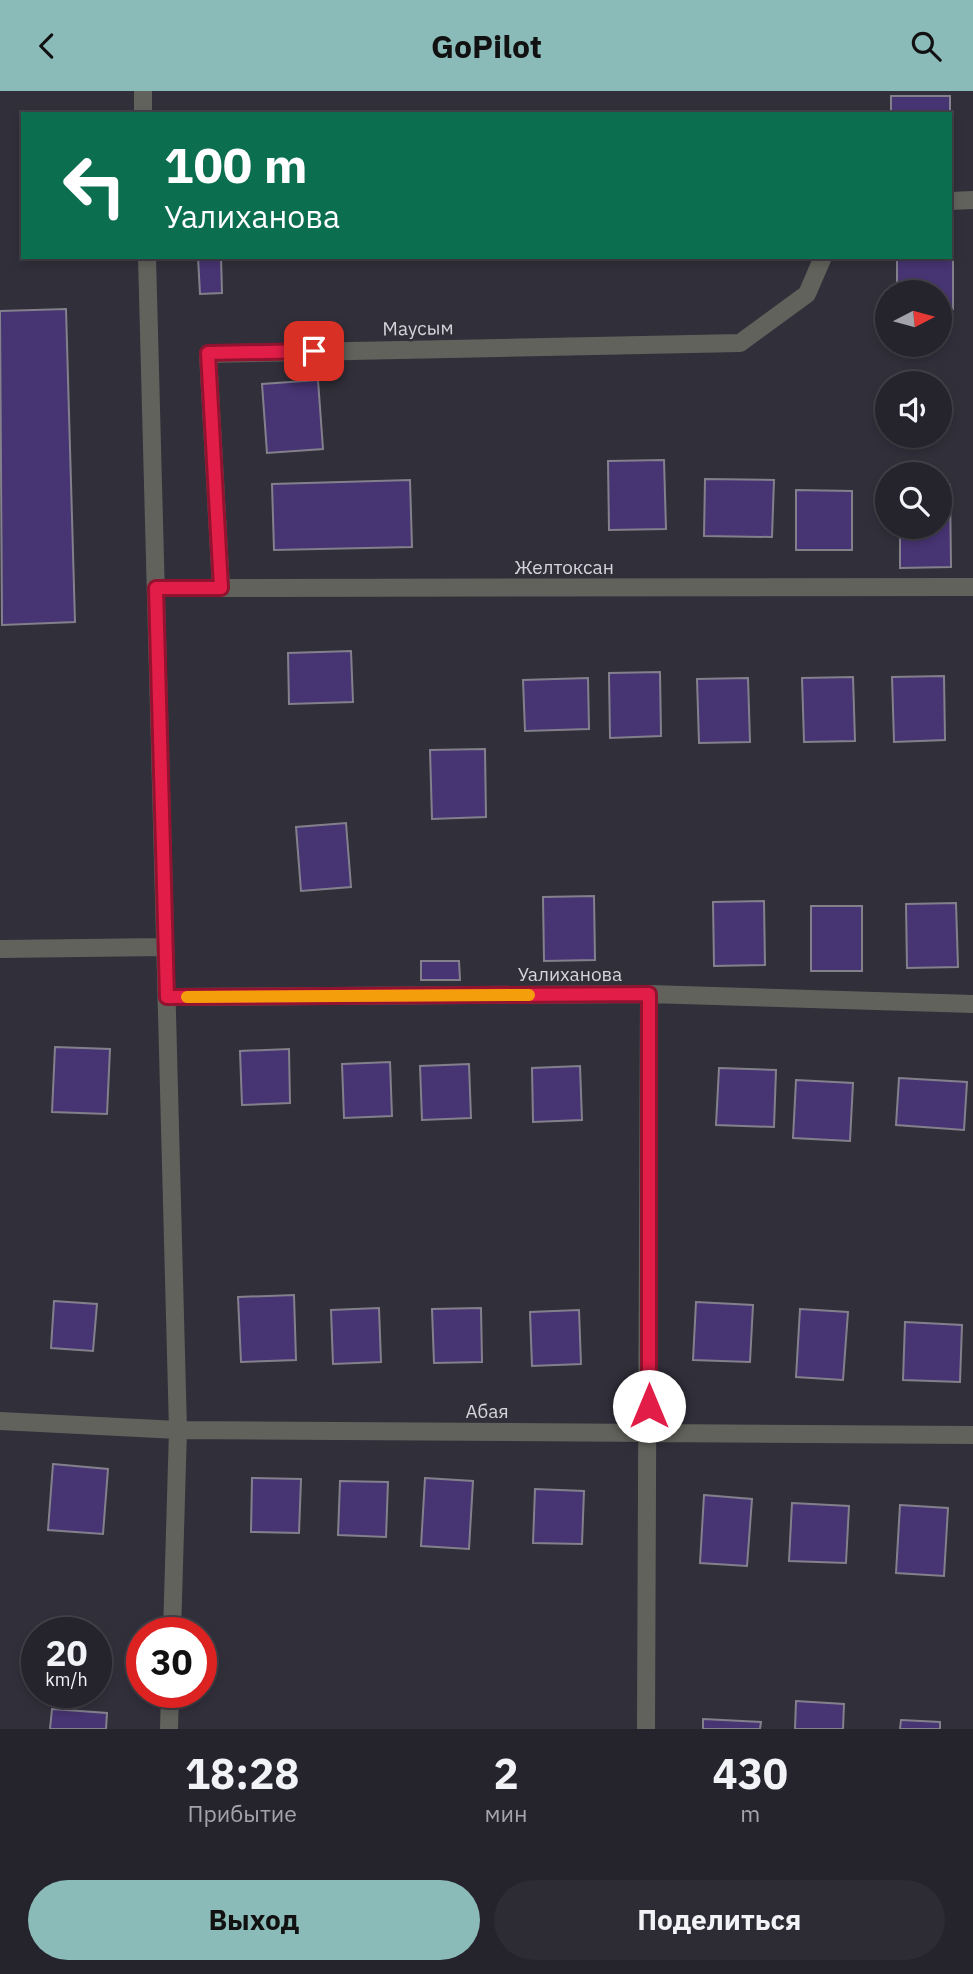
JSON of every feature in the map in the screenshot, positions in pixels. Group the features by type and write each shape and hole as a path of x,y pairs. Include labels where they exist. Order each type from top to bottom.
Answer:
{"street":[{"path":"142,91 143,112"},
{"path":"952,201 973,200"},
{"path":"147,259 178,1430 172,1617"},
{"name":"Маусым","path":"221,588 208,353 740,343 807,294 822,259"},
{"name":"Желтоксан","path":"156,588 973,587"},
{"path":"0,949 165,947"},
{"path":"646,1729 649,994"},
{"name":"Уалиханова","path":"167,997 649,994 973,1005"},
{"name":"Абая","path":"0,1421 178,1430 973,1435"},
{"path":"169,1729 170,1708"}],"building":[{"path":"891,96 950,96 950,112 891,112"},
{"path":"953,249 953,309 952,280 897,280 897,259 952,259"},
{"path":"198,259 221,259 222,293 200,294"},
{"path":"66,309 75,622 2,625 0,311"},
{"path":"318,380 323,449 267,453 262,384"},
{"path":"664,460 666,529 609,530 608,461"},
{"path":"705,479 774,480 772,537 704,536"},
{"path":"410,480 412,547 274,550 272,484"},
{"path":"796,490 852,491 852,550 796,550"},
{"path":"900,539 951,539 951,567 900,568"},
{"path":"351,651 353,702 289,704 288,653"},
{"path":"660,672 661,736 610,738 609,673"},
{"path":"944,676 945,740 894,742 892,677"},
{"path":"853,677 855,741 804,742 802,678"},
{"path":"588,678 589,729 525,731 523,680"},
{"path":"748,678 750,742 699,743 697,679"},
{"path":"485,749 486,817 432,819 430,750"},
{"path":"346,823 351,887 301,891 296,827"},
{"path":"594,896 595,960 544,961 543,897"},
{"path":"764,901 765,965 714,966 713,902"},
{"path":"956,903 958,967 907,968 906,904"},
{"path":"811,906 862,906 862,971 811,971"},
{"path":"421,961 459,961 460,980 421,980"},
{"path":"55,1047 110,1049 107,1114 52,1112"},
{"path":"289,1049 290,1103 242,1105 240,1051"},
{"path":"390,1062 392,1116 344,1118 342,1064"},
{"path":"469,1064 471,1118 422,1120 420,1066"},
{"path":"580,1066 582,1120 533,1122 532,1068"},
{"path":"719,1068 776,1070 774,1127 716,1125"},
{"path":"899,1078 967,1082 964,1130 896,1125"},
{"path":"796,1080 853,1083 850,1141 793,1138"},
{"path":"294,1295 296,1360 241,1362 238,1297"},
{"path":"54,1301 97,1304 93,1351 51,1348"},
{"path":"696,1302 753,1305 750,1362 693,1360"},
{"path":"379,1308 381,1362 333,1364 331,1310"},
{"path":"481,1308 482,1362 434,1363 432,1309"},
{"path":"800,1309 848,1312 843,1380 796,1377"},
{"path":"579,1310 581,1364 532,1366 530,1312"},
{"path":"905,1322 962,1325 960,1382 903,1380"},
{"path":"53,1464 108,1469 103,1534 48,1530"},
{"path":"252,1478 301,1479 299,1533 251,1532"},
{"path":"425,1478 473,1481 469,1549 421,1546"},
{"path":"340,1481 388,1482 386,1537 338,1535"},
{"path":"535,1489 584,1491 582,1544 533,1543"},
{"path":"704,1495 752,1499 747,1566 700,1563"},
{"path":"792,1503 849,1506 846,1563 789,1561"},
{"path":"900,1505 948,1508 944,1576 896,1573"},
{"path":"796,1701 844,1704 843,1729 795,1729"},
{"path":"52,1709 107,1713 106,1729 50,1729"},
{"path":"703,1719 761,1722 760,1729 703,1729"},
{"path":"901,1720 940,1722 940,1729 900,1729"}],"slow traffic":[{"path":"187,997 529,995"}],"route":[{"path":"314,351 208,353 221,588 156,588 167,997 649,994 649,1406"}]}
